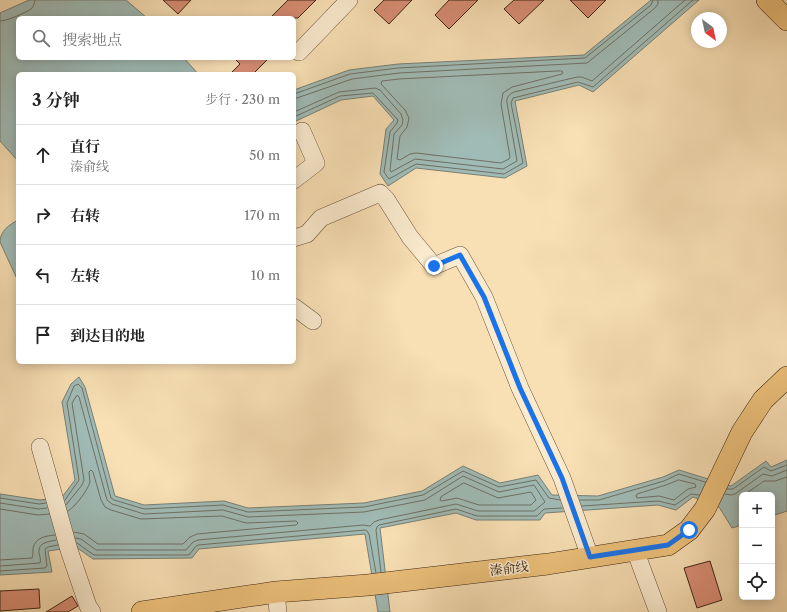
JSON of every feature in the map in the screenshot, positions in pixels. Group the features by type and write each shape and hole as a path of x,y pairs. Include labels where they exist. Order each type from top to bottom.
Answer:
{"main road":[{"path":"767,0 787,20"},
{"name":"溱俞线","path":"142,612 277,602 368,585 540,565 668,545 689,530 705,509 742,432 763,400 787,377"}],"street":[{"path":"299,52 349,0"},
{"path":"296,178 316,163 302,131"},
{"path":"296,237 307,234 321,218 380,193 386,199 410,237 434,266 460,255 484,297 520,388 562,478 590,557"},
{"path":"296,308 313,321"},
{"path":"40,447 69,550 88,606 92,612"},
{"path":"635,550 658,612"}],"water":[{"path":"29,0 126,0 145,16 16,16 16,60 186,60 196,72 16,72 16,159 0,141 0,13"},
{"path":"651,0 699,0 593,92 579,85 515,101 527,166 505,178 416,168 388,186 380,174 386,129 394,120 373,96 341,100 296,121 296,89 349,70 398,64 584,55"},
{"path":"16,221 16,277 0,242 3,232 8,226"},
{"path":"79,377 85,387 115,496 144,505 224,501 248,508 364,503 422,491 463,466 500,483 538,475 552,495 598,496 663,477 679,470 731,486 766,461 771,467 787,460 787,511 775,515 775,492 739,492 739,526 732,528 719,507 693,497 676,510 658,505 545,513 540,520 476,520 456,513 380,528 390,612 378,612 365,534 199,549 192,558 93,559 76,547 48,551 52,572 0,575 0,494 40,500 62,497 75,480 62,402 71,384"}],"building":[{"path":"163,0 191,0 178,14"},
{"path":"288,0 316,0 298,18 296,18 296,16 272,16"},
{"path":"384,0 412,0 389,24 374,10"},
{"path":"449,0 478,0 449,29 435,15"},
{"path":"514,0 544,0 519,24 504,9"},
{"path":"570,0 606,0 588,18"},
{"path":"236,60 267,60 255,72 232,72 240,64"},
{"path":"710,561 722,600 697,608 684,568"},
{"path":"39,589 40,608 0,611 0,591"},
{"path":"72,596 78,606 68,612 46,612"}],"route":[{"path":"434,266 460,255 484,297 520,388 562,478 590,557 668,545 689,530"}]}
